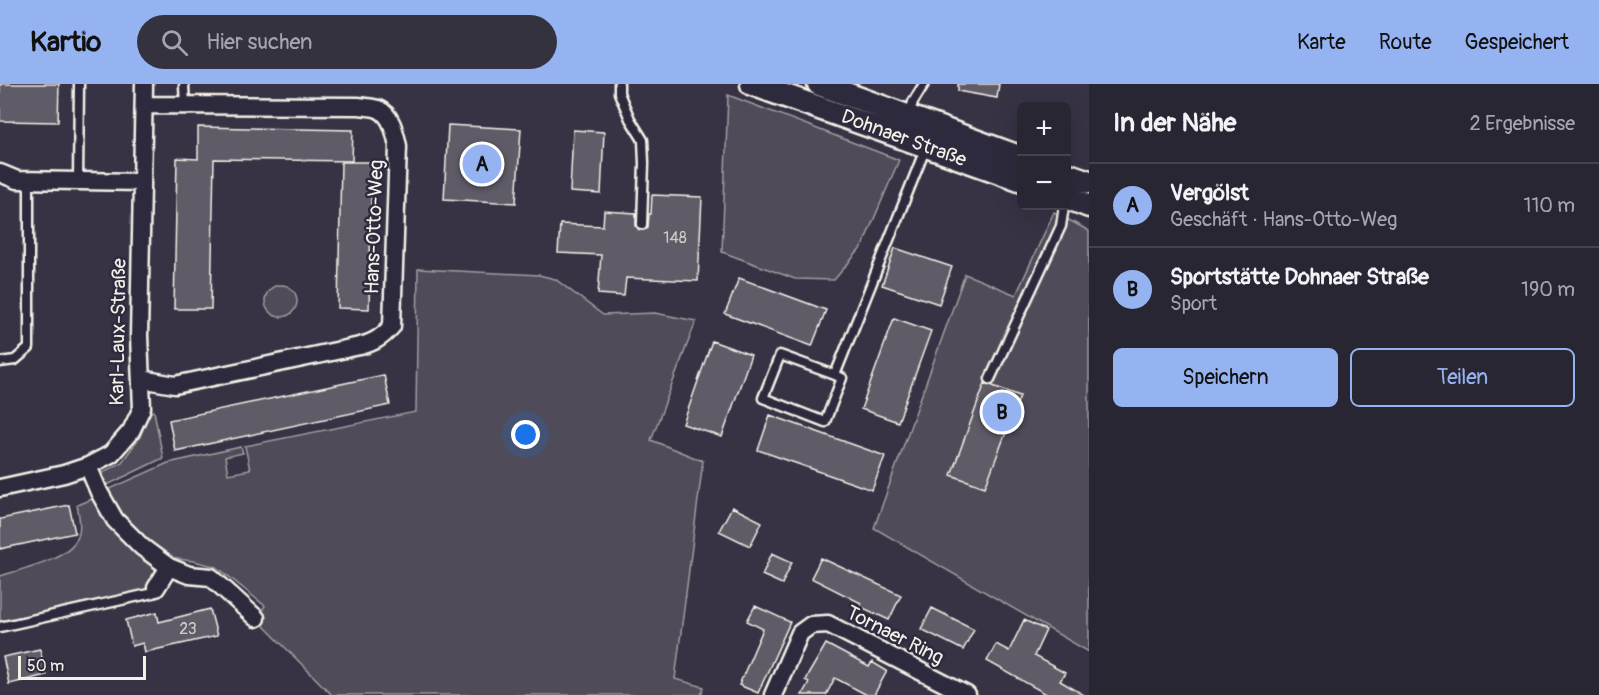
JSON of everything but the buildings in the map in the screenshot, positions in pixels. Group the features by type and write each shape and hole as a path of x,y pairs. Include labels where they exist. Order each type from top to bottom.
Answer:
{"main road":[{"name":"Dohnaer Straße","path":"752,84 1017,178"},
{"name":"Dohnaer Straße","path":"819,84 1017,156"},
{"path":"1071,176 1089,182"},
{"path":"1071,199 1089,206"}],"street":[{"name":"Karl-Laux-Straße","path":"0,488 88,466 111,454 130,431 142,408 139,336 144,84"},
{"name":"Hans-Otto-Weg","path":"141,380 175,385 368,345 382,337 392,326 398,146 389,118 379,109 359,106 144,105"},
{"path":"0,173 17,180 142,182"},
{"path":"88,466 115,520 142,547 169,567 189,575 211,578 256,618"},
{"path":"156,588 169,567"},
{"name":"Tornaer Ring","path":"772,695 800,633 811,625 828,624 967,695"}],"lane":[{"path":"78,181 80,84"},
{"path":"619,84 630,119 643,140 642,224"},
{"path":"908,116 924,84"},
{"path":"184,86 185,105"},
{"path":"835,375 926,146"},
{"path":"0,362 15,360 29,348 29,180"},
{"path":"990,379 1061,226 1063,210"},
{"path":"780,355 835,375 842,378 825,422 763,398 780,355"},
{"path":"0,627 153,593 156,588"}],"shaded area":[{"path":"728,95 899,160 862,247 834,280 795,279 722,252"},
{"path":"1054,212 1089,231 1089,652 874,528 965,274 1016,295"},
{"path":"418,269 539,275 555,279 603,315 655,313 696,321 651,440 703,461 675,679 704,687 701,695 332,695 256,618 265,606 217,567 168,558 122,523 103,492 168,463 241,447 243,453 225,457 228,474 250,470 245,446 416,412"},
{"path":"281,285 293,289 297,301 293,313 281,317 269,313 265,301 269,289"},
{"path":"154,411 163,458 101,488 96,476 122,462 140,437 150,412"},
{"path":"94,498 154,564 157,578 153,588 0,621 0,576 46,561 68,549 75,542 79,533 77,505"}],"place":[{"name":"Vergölst","path":"482,164"},
{"name":"Sportstätte Dohnaer Straße","path":"1002,412"}]}
